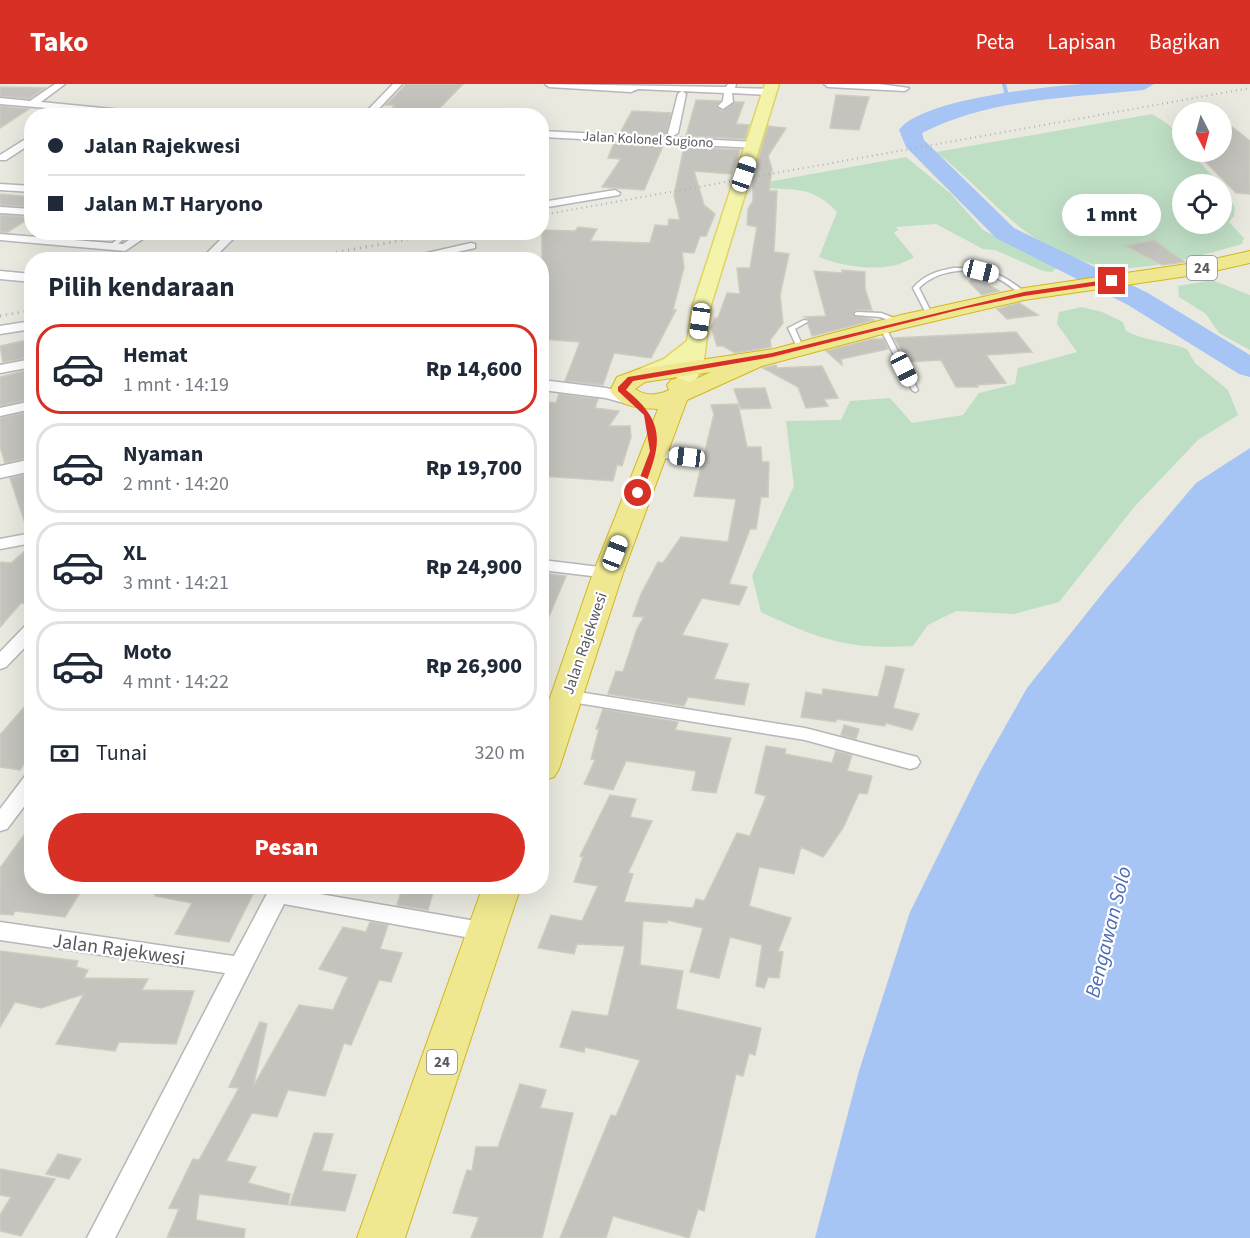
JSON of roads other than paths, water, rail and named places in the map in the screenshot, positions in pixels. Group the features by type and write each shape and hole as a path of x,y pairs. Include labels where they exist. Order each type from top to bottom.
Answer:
{"highway":[{"name":"24","path":"680,392 727,371 772,355 930,315 1024,294 1154,276 1250,257"},
{"name":"24","path":"635,385 693,367 772,355"},
{"path":"635,385 663,402 680,392"},
{"path":"635,385 650,421 654,452"},
{"name":"Jalan Rajekwesi","path":"549,748 608,573 654,452 680,392"},
{"name":"24","path":"381,1238 499,894"}],"main road":[{"path":"680,392 693,367 702,305 755,145 771,88"},
{"path":"697,343 709,355 744,360"},
{"path":"635,385 697,343"}],"street":[{"path":"33,103 61,84"},
{"path":"374,108 398,84"},
{"path":"549,84 631,89 639,85 654,87 658,93 686,89 771,88"},
{"path":"828,84 905,88"},
{"path":"673,133 686,89"},
{"path":"723,106 728,102 730,90"},
{"path":"0,100 88,108"},
{"path":"0,113 19,102"},
{"name":"Jalan Kolonel Sugiono","path":"549,134 755,145"},
{"path":"2,169 9,162 1,157 24,143"},
{"path":"0,187 24,188"},
{"path":"549,204 615,193"},
{"path":"0,210 24,212"},
{"path":"0,237 24,239"},
{"path":"33,240 128,248 138,240"},
{"path":"214,252 226,240"},
{"path":"434,252 471,243 471,252"},
{"path":"0,275 24,277"},
{"path":"1,331 24,327"},
{"path":"0,369 24,364"},
{"path":"549,386 572,388 635,385"},
{"path":"0,412 24,407"},
{"path":"654,452 687,457"},
{"path":"0,472 24,467"},
{"path":"0,544 24,540"},
{"path":"549,567 608,573"},
{"path":"0,663 24,638"},
{"path":"566,696 806,734 910,762"},
{"path":"0,824 24,793"},
{"path":"101,1238 238,966 277,894"},
{"path":"294,894 487,932"},
{"name":"Jalan Rajekwesi","path":"0,931 238,966"}],"lane":[{"path":"111,247 120,240"},
{"path":"930,315 916,288 920,282 942,273 963,270 988,273 1005,280 1024,294"},
{"path":"857,314 881,315 892,325 915,390"},
{"path":"800,347 791,328 806,321"}],"water":[{"name":"Bengawan Solo","path":"1250,448 1250,1238 815,1238 859,1071 910,912 980,771 1027,688 1106,589 1196,483"}],"waterway":[{"path":"1004,84 1008,100"},
{"path":"1144,84 1055,92 993,101 935,117 910,130 914,142 1005,233 1138,299 1250,368"}],"railway":[{"path":"549,214 1250,88"},
{"path":"338,252 404,240"},
{"path":"0,316 24,312"}]}
